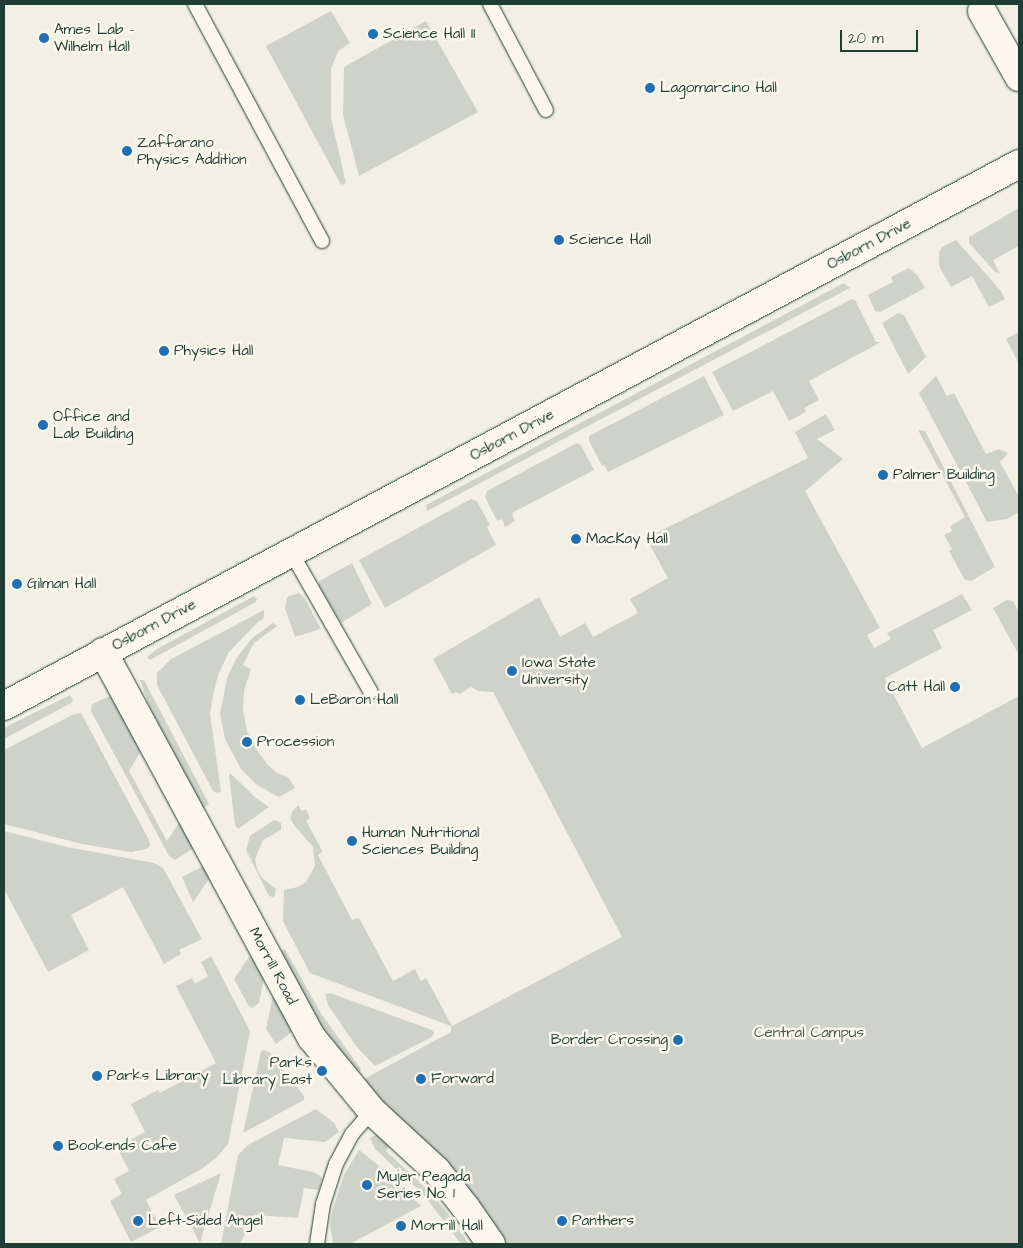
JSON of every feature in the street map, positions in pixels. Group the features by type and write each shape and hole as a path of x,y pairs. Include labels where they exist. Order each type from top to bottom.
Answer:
{"street":[{"path":"982,11 1019,77"},
{"name":"Osborn Drive","path":"4,706 1019,164"},
{"name":"Morrill Road","path":"104,652 312,1038 372,1111 436,1170 491,1244"}],"lane":[{"path":"195,4 322,241"},
{"path":"490,4 546,110"},
{"path":"291,552 371,692"},
{"path":"317,1244 323,1204 336,1164 352,1134 372,1111"}],"green space":[{"path":"331,11 350,43 338,51 331,69 331,118 346,183 341,185 266,46"},
{"path":"426,21 478,112 359,176 343,115 344,67"},
{"path":"1019,208 1019,246 993,260 1000,274 995,272 969,243 969,237"},
{"path":"956,240 1001,291 1005,299 989,307 972,276 951,287 939,266 939,253 942,247"},
{"path":"909,268 918,276 925,288 880,312 875,311 868,295 893,282 891,277"},
{"path":"844,283 850,288 427,511 426,505"},
{"path":"852,299 855,300 876,342 881,342 809,381 819,400 804,408 806,412 789,421 773,391 733,411 712,372"},
{"path":"898,313 904,315 926,357 908,374 882,323"},
{"path":"1019,332 1019,364 1006,339"},
{"path":"704,376 724,415 608,472 604,465 602,466 589,441 589,436"},
{"path":"936,376 947,396 954,393 986,454 999,449 1008,453 1000,462 1019,497 1019,512 1007,519 987,522 919,393"},
{"name":"Central Campus","path":"826,414 835,430 817,439 843,459 805,491 880,628 867,635 874,648 891,639 887,633 962,594 972,610 933,630 942,648 885,678 922,748 1019,696 1019,1244 491,1244 362,1080 451,1032 451,1026 310,973 283,921 284,890 298,887 306,882 315,866 313,847 294,825 290,818 292,812 298,805 302,811 306,809 310,818 306,821 323,852 318,855 352,920 359,918 393,981 415,969 421,981 426,978 452,1026 622,937 493,692 478,691 471,687 459,694 457,692 452,694 433,659 539,597 560,637 585,623 593,637 638,613 630,599 668,578 646,538 808,458 795,432"},
{"path":"918,430 925,431 995,567 971,581 965,580 949,551 952,549 944,535 952,531 950,526 965,517"},
{"path":"577,443 581,445 594,470 512,513 515,521 505,527 502,519 497,521 485,497 487,491"},
{"path":"471,499 477,501 490,525 487,527 496,545 385,608 359,560"},
{"path":"352,563 372,604 341,623 319,586 319,581"},
{"path":"299,593 305,599 321,629 295,637 285,608 287,597"},
{"path":"254,596 257,599 256,602 150,660 147,657 157,649"},
{"path":"1007,600 1013,601 1019,612 1019,655 993,608"},
{"path":"264,610 264,618 229,652 218,675 210,714 221,791 218,793 213,791 157,685 157,673 171,659"},
{"path":"273,623 277,626 254,643 243,665 251,669 244,691 243,710 247,731 257,750 267,764 277,773 288,777 295,788 279,797 257,785 241,769 225,739 220,714 227,678 236,659 252,638"},
{"path":"140,680 144,680 209,804 203,808 149,706"},
{"path":"70,695 73,700 71,703 4,739 4,728"},
{"path":"112,695 144,746 129,771 167,841 182,818 197,846 175,860 169,856 91,711 92,704"},
{"path":"81,713 149,840 150,846 147,849 131,852 82,844 4,824 4,750 74,714"},
{"path":"230,773 255,797 269,807 238,829 235,825"},
{"path":"274,820 281,823 281,830 263,840 255,859 257,869 262,878 276,889 275,896 273,897 269,896 246,850 250,836"},
{"path":"4,831 67,847 154,863 163,868 202,939 179,950 181,954 164,964 123,887 71,915 89,950 48,972 4,889"},
{"path":"207,864 212,875 193,902 182,877"},
{"path":"285,949 322,1015 361,1069 358,1076 324,1032 280,952"},
{"path":"253,951 265,973 259,1003 252,1008 248,1005 234,979"},
{"path":"211,956 250,1031 228,1144 217,1157 203,1168 146,1200 160,1227 131,1242 110,1201 122,1194 114,1179 129,1171 117,1147 145,1132 131,1104 158,1090 160,1093 216,1063 176,986 192,978 195,984 208,976 201,962"},
{"path":"274,991 297,1031 294,1034 292,1032 276,1044 266,1029"},
{"path":"330,993 432,1030 434,1033 432,1037 375,1066 356,1046 328,1005 325,994"},
{"path":"264,1050 269,1052 304,1096 304,1100 243,1133 261,1052"},
{"path":"316,1109 334,1123 339,1132 325,1142 284,1138 278,1165 319,1175 322,1179 319,1190 304,1188 298,1218 254,1215 240,1244 221,1244 238,1155 248,1145"},
{"path":"377,1134 383,1134 392,1142 386,1151 428,1190 446,1211 469,1244 461,1244 423,1194 375,1149 370,1138"},
{"path":"359,1150 387,1172 421,1206 350,1244 333,1244 330,1224 332,1211 344,1175"},
{"path":"221,1173 200,1243 174,1195"}],"place":[{"name":"Science Hall II","path":"373,34"},
{"name":"Ames Lab - Wilhelm Hall","path":"44,38"},
{"name":"Lagomarcino Hall","path":"650,88"},
{"name":"Zaffarano Physics Addition","path":"127,151"},
{"name":"Science Hall","path":"559,240"},
{"name":"Physics Hall","path":"164,351"},
{"name":"Office and Lab Building","path":"43,425"},
{"name":"Palmer Building","path":"883,475"},
{"name":"MacKay Hall","path":"576,539"},
{"name":"Gilman Hall","path":"17,584"},
{"name":"Iowa State University","path":"512,671"},
{"name":"Catt Hall","path":"955,687"},
{"name":"LeBaron Hall","path":"300,700"},
{"name":"Procession","path":"247,742"},
{"name":"Human Nutritional Sciences Building","path":"352,841"},
{"name":"Border Crossing","path":"678,1040"},
{"name":"Parks Library East","path":"322,1071"},
{"name":"Parks Library","path":"97,1076"},
{"name":"Forward","path":"421,1079"},
{"name":"Bookends Cafe","path":"58,1146"},
{"name":"Mujer Pegada Series No. 1","path":"367,1185"},
{"name":"Left-Sided Angel","path":"138,1221"},
{"name":"Panthers","path":"562,1221"},
{"name":"Morrill Hall","path":"401,1226"}]}
